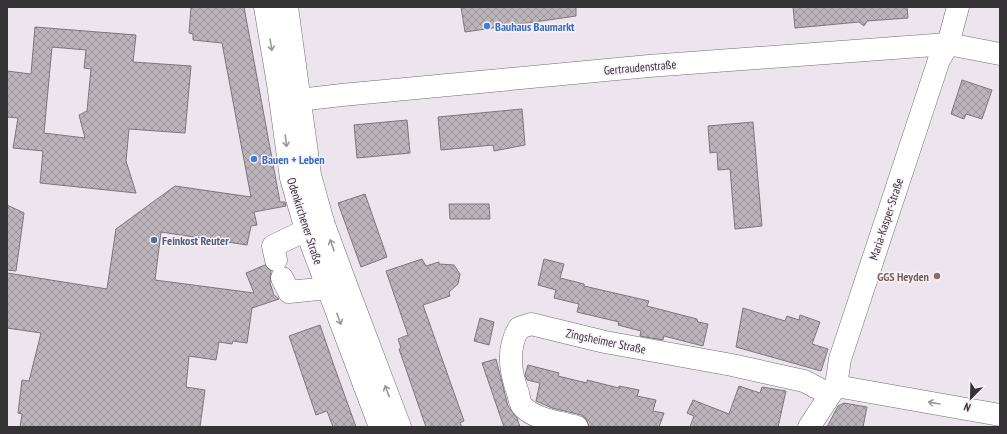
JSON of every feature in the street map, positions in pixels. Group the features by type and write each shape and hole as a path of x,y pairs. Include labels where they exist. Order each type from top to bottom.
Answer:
{"street":[{"name":"Odenkirchener Straße","path":"265,7 290,101"},
{"name":"Odenkirchener Straße","path":"287,7 291,178 314,226 336,285 380,427"},
{"name":"Maria-Kasper-Straße","path":"809,427 833,390 840,359 939,60 948,44 958,7"},
{"name":"Gertraudenstraße","path":"290,101 649,66 948,44 1000,54"},
{"path":"314,226 273,246 279,269 289,292 336,285"},
{"name":"Odenkirchener Straße","path":"336,285 400,427"},
{"name":"Zingsheimer Straße","path":"578,427 538,416 523,406 513,379 511,355 514,337 519,328 532,324 605,342 732,365 804,381 833,390 1000,415"}],"building":[{"path":"191,7 244,7 280,202 285,202 286,206 254,212 257,225 251,226 247,245 161,232 155,280 254,293 246,273 265,265 271,271 270,283 274,295 279,299 252,308 247,343 233,341 232,344 219,342 216,360 189,356 186,387 205,390 200,427 20,427 22,414 18,413 22,380 29,381 41,333 7,328 7,273 107,289 116,229 175,186 251,197 222,43 193,40 193,34 189,33"},
{"name":"Bauhaus Baumarkt","path":"461,7 576,7 576,16 465,32"},
{"path":"793,7 907,7 908,18 867,21 864,26 859,22 795,28"},
{"path":"35,27 136,35 133,62 191,66 185,133 129,129 126,161 136,193 40,183 43,151 13,148 18,118 7,117 7,71 31,74","holes":["52,47 86,50 84,68 91,69 87,111 79,115 85,138 44,133"]},
{"path":"962,80 992,90 982,119 966,114 964,119 951,114"},
{"path":"522,109 525,145 494,151 493,145 441,150 438,117"},
{"path":"407,120 410,153 357,158 354,125"},
{"path":"753,122 762,226 735,229 730,169 718,170 717,152 710,153 708,126"},
{"path":"365,194 387,257 361,267 338,203"},
{"path":"449,204 489,204 490,219 450,219"},
{"path":"7,205 24,213 16,271 7,270"},
{"path":"422,259 426,266 439,262 439,264 454,265 460,274 458,284 449,292 450,296 423,305 464,421 460,423 462,427 426,427 399,349 401,348 398,339 408,335 386,271"},
{"path":"544,259 564,264 560,278 584,284 584,286 649,301 647,306 697,319 698,322 708,324 703,346 664,336 663,340 640,336 641,331 618,325 619,322 577,312 579,304 554,298 556,290 538,285"},
{"path":"743,308 785,321 787,316 799,320 800,315 820,322 812,344 828,349 821,371 736,347"},
{"path":"480,318 494,322 489,345 474,341"},
{"path":"320,325 356,427 333,427 327,411 316,415 289,336"},
{"path":"496,359 508,406 517,418 520,427 504,427 482,363"},
{"path":"528,365 559,373 558,376 587,383 587,380 619,388 619,386 639,390 637,396 656,400 653,411 664,413 659,427 589,427 586,419 581,415 552,408 536,401 540,383 527,380 525,375"},
{"path":"739,386 760,393 762,387 786,391 778,427 690,427 694,416 687,413 693,400 729,414"},
{"path":"844,403 867,407 863,427 827,427 838,406"}],"place":[{"name":"Bauhaus Baumarkt","path":"487,26"},
{"name":"Bauen + Leben","path":"254,159"},
{"name":"Feinkost Reuter","path":"154,240"},
{"name":"GGS Heyden","path":"937,276"}]}
